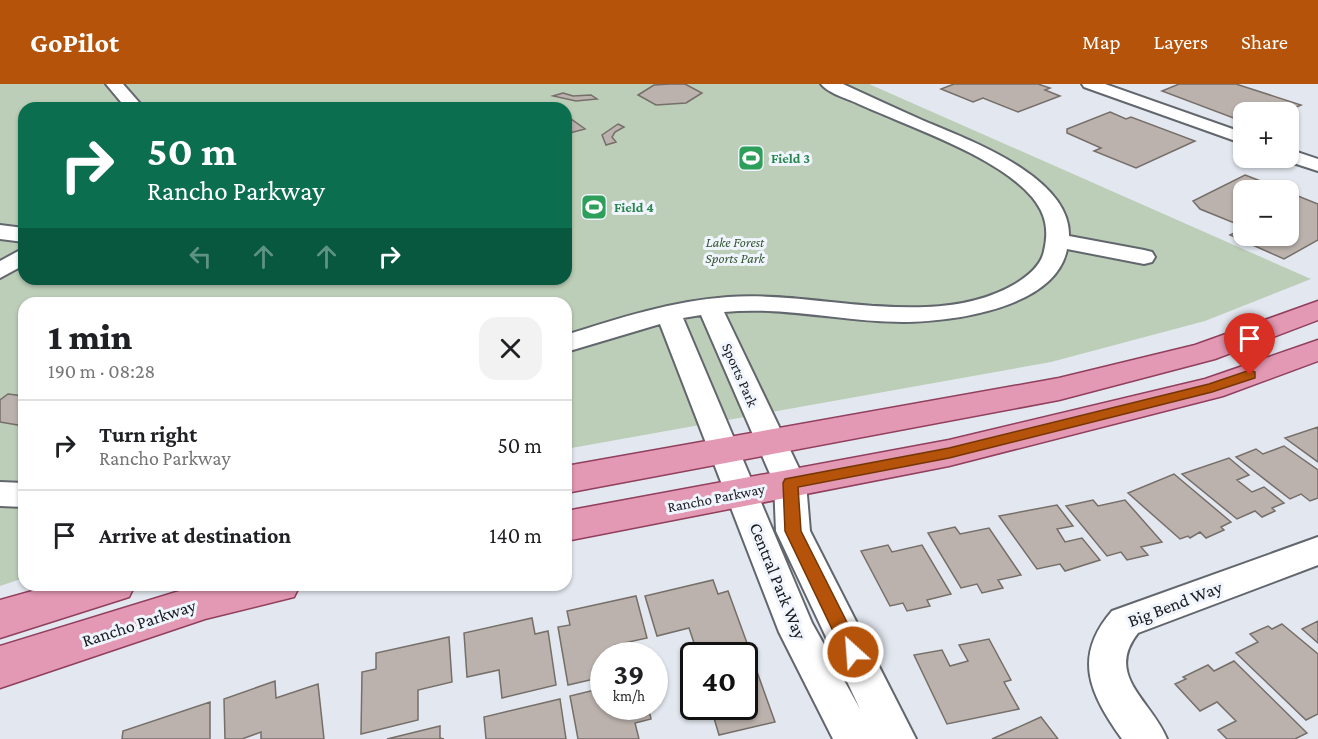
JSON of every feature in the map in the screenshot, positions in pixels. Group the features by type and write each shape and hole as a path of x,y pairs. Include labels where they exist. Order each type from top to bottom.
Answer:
{"main road":[{"path":"572,479 1059,390 1204,352 1318,310"},
{"name":"Rancho Parkway","path":"572,525 949,453 1212,388 1318,350"},
{"path":"0,619 95,591"},
{"name":"Rancho Parkway","path":"0,667 205,602 254,591"}],"street":[{"path":"114,84 130,102"},
{"path":"572,342 628,322 668,313 763,302 928,313 970,306 1004,297 1037,278 1051,263 1057,240 1052,208 1018,174 987,156 829,84"},
{"path":"1090,84 1233,135"},
{"path":"1299,159 1318,165"},
{"path":"0,232 18,234"},
{"path":"1057,240 1144,257"},
{"path":"0,249 18,248"},
{"path":"0,271 18,259"},
{"name":"Sports Park","path":"710,307 771,443"},
{"path":"668,313 725,451"},
{"name":"Central Park Way","path":"771,443 790,483 793,531 896,739"},
{"name":"Central Park Way","path":"725,451 797,632 855,739"},
{"path":"0,494 18,495"},
{"name":"Big Bend Way","path":"1147,739 1125,710 1110,683 1106,659 1116,629 1135,618 1318,551"}],"green space":[{"name":"Lake Forest Sports Park","path":"0,84 869,84 1311,279 1205,321 1051,362 572,448 572,297 18,297 18,580 0,586"}],"building":[{"path":"685,84 702,93 686,103 656,105 638,95 654,85"},
{"path":"954,84 1038,84 1050,88 1045,90 1060,96 1018,112 983,98 973,102 941,89"},
{"path":"1179,84 1236,84 1292,102 1233,102 1233,118 1162,91"},
{"path":"563,93 573,96 591,95 597,99 576,101 553,96"},
{"path":"1110,112 1126,119 1131,117 1195,141 1136,168 1094,151 1101,148 1067,133 1067,129"},
{"path":"572,120 585,129 572,132"},
{"path":"618,124 624,127 615,132 612,137 616,142 606,145 602,135"},
{"path":"1245,175 1258,180 1235,180"},
{"path":"1233,181 1233,222 1200,209 1193,201"},
{"path":"1299,196 1318,204 1318,240 1284,259 1255,246 1299,246"},
{"path":"8,394 18,395 18,425 0,422 0,400"},
{"path":"1318,427 1318,462 1285,438"},
{"path":"1284,446 1318,470 1318,498 1310,501 1301,494 1290,499 1236,457 1256,449 1263,454"},
{"path":"1229,458 1249,475 1237,480 1252,492 1264,487 1284,503 1272,508 1275,511 1262,517 1255,511 1237,519 1182,474"},
{"path":"1174,474 1231,522 1221,527 1224,530 1206,538 1200,532 1190,538 1188,536 1180,539 1128,493"},
{"path":"1093,500 1098,506 1125,500 1162,542 1141,547 1148,555 1127,560 1121,552 1107,556 1066,506"},
{"path":"1057,505 1073,526 1057,529 1065,542 1082,538 1100,560 1065,571 1060,564 1037,569 999,516"},
{"path":"955,527 960,534 989,528 1021,575 998,580 1003,588 982,593 977,584 961,588 928,533"},
{"path":"888,545 892,552 922,545 951,594 927,600 930,606 907,611 903,603 890,606 861,551"},
{"path":"713,580 718,594 728,591 747,642 694,642 689,628 657,636 645,596"},
{"path":"636,596 647,638 629,642 590,642 590,680 568,685 558,627 570,625 567,611"},
{"path":"532,618 535,634 548,631 556,685 502,698 499,670 467,677 464,633"},
{"path":"1318,621 1318,643 1302,629"},
{"path":"1282,624 1318,654 1318,714 1306,720 1236,653 1258,642 1250,634 1268,626 1272,629"},
{"path":"449,637 452,682 418,690 418,720 361,734 362,672 376,669 376,653"},
{"path":"989,639 1011,680 1004,682 1019,709 947,724 914,655 942,650 950,666 968,661 959,645"},
{"path":"1234,661 1307,733 1295,739 1227,739 1218,730 1236,721 1217,702 1200,711 1175,684 1186,679 1183,677 1208,665 1214,671"},
{"path":"758,675 775,722 719,735 715,720 758,720"},
{"path":"275,681 276,698 318,684 324,739 261,739 261,732 242,739 225,739 224,699"},
{"path":"590,691 590,720 647,720 635,723 639,739 578,739 570,696"},
{"path":"560,699 566,739 486,739 484,717"},
{"path":"210,702 210,739 122,739 123,731"},
{"path":"1041,717 1058,739 992,739"},
{"path":"440,726 440,738 444,739 387,739"}],"place":[{"name":"Field 3","path":"751,158"},
{"name":"Field 4","path":"594,207"}],"route":[{"path":"853,652 793,531 790,483 949,453 1212,388 1250,375"}]}
